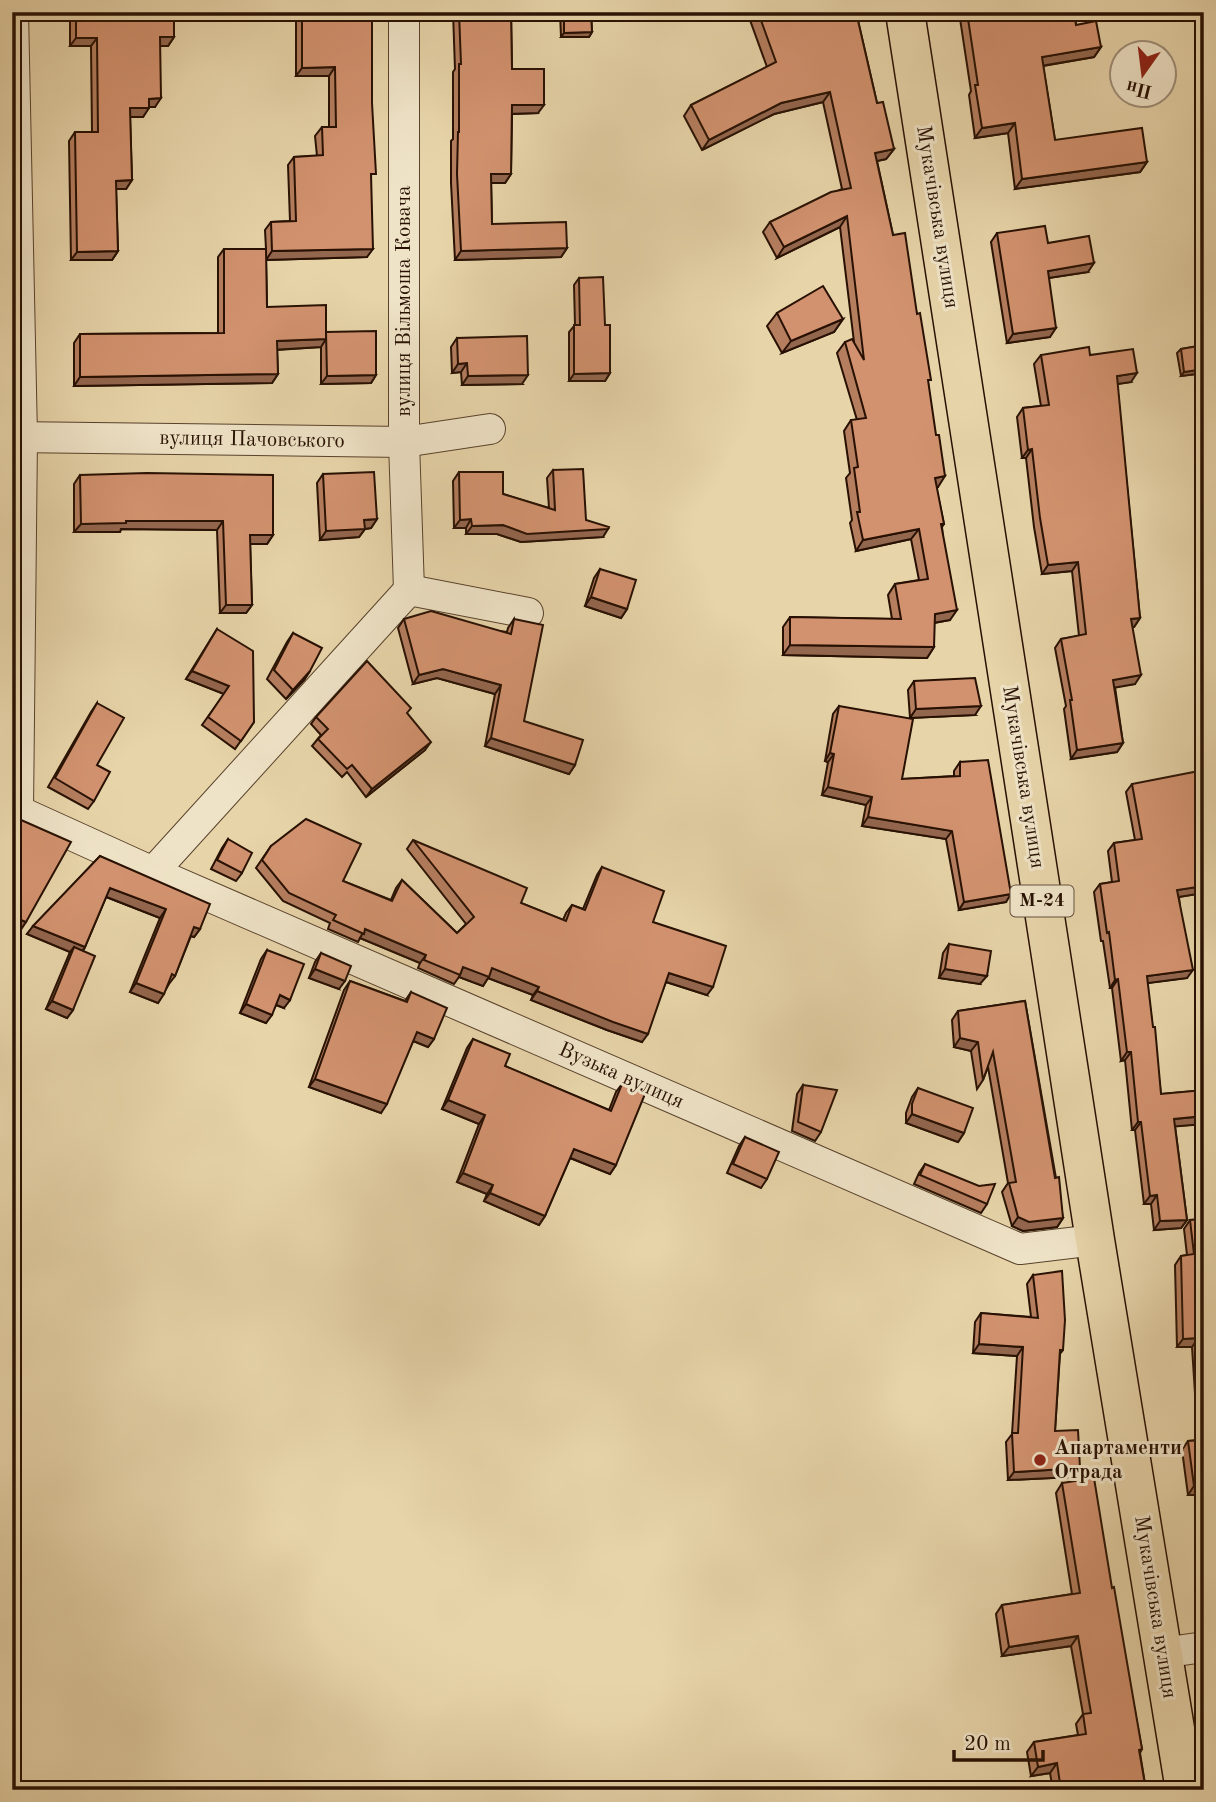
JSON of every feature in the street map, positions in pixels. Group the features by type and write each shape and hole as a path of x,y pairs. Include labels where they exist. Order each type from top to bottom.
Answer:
{"highway":[{"name":"Мукачівська вулиця","path":"905,12 1095,1240 1185,1790"}],"street":[{"path":"13,12 17,437 15,809"},
{"name":"вулиця Вільмоша Ковача","path":"404,12 404,442 409,590"},
{"name":"вулиця Пачовського","path":"17,437 404,442 490,429"},
{"path":"153,872 409,590 528,613"},
{"name":"Вузька вулиця","path":"15,809 153,872 1020,1249 1095,1240"},
{"path":"1162,1653 1204,1647"}],"building":[{"path":"76,12 174,12 174,37 160,37 161,98 149,99 149,108 130,108 132,180 116,181 118,251 77,252 75,132 98,132 97,38 76,38"},
{"path":"302,12 372,12 372,103 376,174 371,174 373,249 272,251 271,222 296,221 294,157 323,155 322,127 336,127 335,67 302,68"},
{"path":"459,12 511,12 512,69 544,69 544,105 512,105 511,174 491,174 492,224 566,222 567,248 461,251 457,174 461,64"},
{"path":"564,12 591,12 592,32 564,33"},
{"path":"758,12 856,12 877,103 883,102 894,149 875,153 893,235 905,233 917,314 920,313 931,380 928,380 936,435 939,435 945,476 935,478 957,610 935,614 934,647 790,645 790,617 901,619 895,584 928,579 919,529 863,540 857,512 860,512 854,468 858,467 851,420 866,418 845,342 852,339 864,360 847,216 784,247 770,222 831,192 851,188 830,92 781,103 709,140 691,105 776,62"},
{"path":"967,12 1074,12 1076,25 1096,21 1101,47 1042,57 1055,140 1142,128 1147,162 1022,179 1015,123 982,128"},
{"path":"1045,226 1048,243 1089,236 1094,263 1048,271 1056,328 1013,334 997,233"},
{"path":"224,249 266,249 267,307 326,305 326,339 277,341 278,374 80,377 80,334 224,333"},
{"path":"603,277 605,325 610,325 610,373 574,374 574,325 580,325 579,278"},
{"path":"823,286 843,319 791,341 777,313"},
{"path":"376,331 376,375 327,376 326,332"},
{"path":"527,336 528,375 468,376 467,363 458,364 457,338"},
{"path":"1204,345 1204,369 1184,372 1181,349"},
{"path":"1089,347 1090,355 1133,349 1137,373 1117,376 1140,618 1131,619 1141,675 1113,680 1123,743 1077,750 1072,700 1061,639 1086,634 1078,562 1048,565 1032,449 1028,450 1023,408 1049,405 1041,355"},
{"path":"583,469 586,520 609,527 608,529 527,534 503,525 472,526 471,519 460,520 459,472 503,472 503,494 555,510 553,470"},
{"path":"374,472 377,519 364,520 365,529 326,531 323,474"},
{"path":"80,475 273,475 273,535 250,535 252,605 226,605 223,521 81,524"},
{"path":"600,569 636,580 627,609 591,597"},
{"path":"431,611 511,634 514,619 543,625 524,721 583,740 575,765 491,738 501,685 443,669 419,675 404,619"},
{"path":"217,629 253,651 254,722 241,741 208,717 229,686 192,671"},
{"path":"293,633 322,648 310,671 293,690 274,670"},
{"path":"367,661 411,708 407,713 431,742 372,789 352,765 347,769 318,739 328,729 316,717"},
{"path":"975,678 981,706 916,709 914,681"},
{"path":"97,703 124,718 97,765 110,772 94,801 55,778"},
{"path":"839,706 913,719 902,779 960,776 960,762 988,760 1011,894 964,902 952,831 868,817 872,797 828,787 834,754 830,753"},
{"path":"1199,771 1204,795 1204,886 1177,890 1193,970 1147,976 1161,1094 1204,1090 1204,1116 1174,1119 1187,1220 1160,1221 1157,1195 1150,1196 1141,1122 1138,1122 1131,1052 1127,1052 1118,979 1115,980 1100,884 1119,881 1114,843 1142,839 1132,784"},
{"path":"12,816 71,842 26,922 16,918 12,927"},
{"path":"306,819 361,844 343,881 392,901 402,880 457,933 474,917 413,840 527,888 521,903 566,921 572,905 585,910 602,867 664,891 653,922 726,946 713,987 669,973 648,1034 537,991 539,987 492,968 489,977 463,967 460,975 424,960 426,955 365,929 364,934 333,920 336,915 289,893 262,860 271,846"},
{"path":"228,839 252,853 242,873 217,860"},
{"path":"100,856 210,904 200,929 194,927 175,976 172,974 164,994 136,983 166,909 110,888 85,947 33,926"},
{"path":"949,944 991,951 987,976 945,969"},
{"path":"74,947 95,956 73,1010 52,1001"},
{"path":"267,950 304,964 290,1000 280,995 272,1015 246,1004"},
{"path":"321,953 351,966 345,981 315,969"},
{"path":"350,981 407,1002 411,992 447,1008 434,1039 417,1032 387,1104 315,1079"},
{"path":"1025,1001 1055,1178 1059,1177 1063,1218 1029,1222 1018,1217 1009,1183 1016,1182 993,1052 983,1080 978,1042 960,1038 958,1011"},
{"path":"473,1039 510,1054 505,1066 611,1111 622,1084 645,1094 616,1165 574,1149 545,1216 490,1193 493,1185 463,1173 485,1115 448,1100"},
{"path":"803,1085 837,1090 821,1132 798,1122"},
{"path":"918,1088 973,1108 964,1133 912,1114 912,1104"},
{"path":"745,1137 779,1152 767,1179 733,1164"},
{"path":"925,1164 979,1186 995,1184 987,1204 920,1175"},
{"path":"1204,1219 1204,1421 1198,1338 1183,1339 1181,1256 1194,1254 1190,1220"},
{"path":"1062,1271 1065,1320 1063,1350 1060,1350 1055,1431 1078,1430 1080,1468 1014,1472 1012,1433 1018,1433 1023,1347 979,1344 981,1313 1038,1318 1033,1275"},
{"path":"1204,1440 1204,1486 1194,1486 1188,1441"},
{"path":"1094,1478 1142,1749 1139,1750 1146,1790 1061,1790 1057,1763 1038,1767 1034,1742 1086,1734 1083,1714 1091,1713 1078,1636 1009,1647 1002,1605 1080,1593 1062,1483"}],"place":[{"name":"Апартаменти Отрада","path":"1040,1460"}]}
